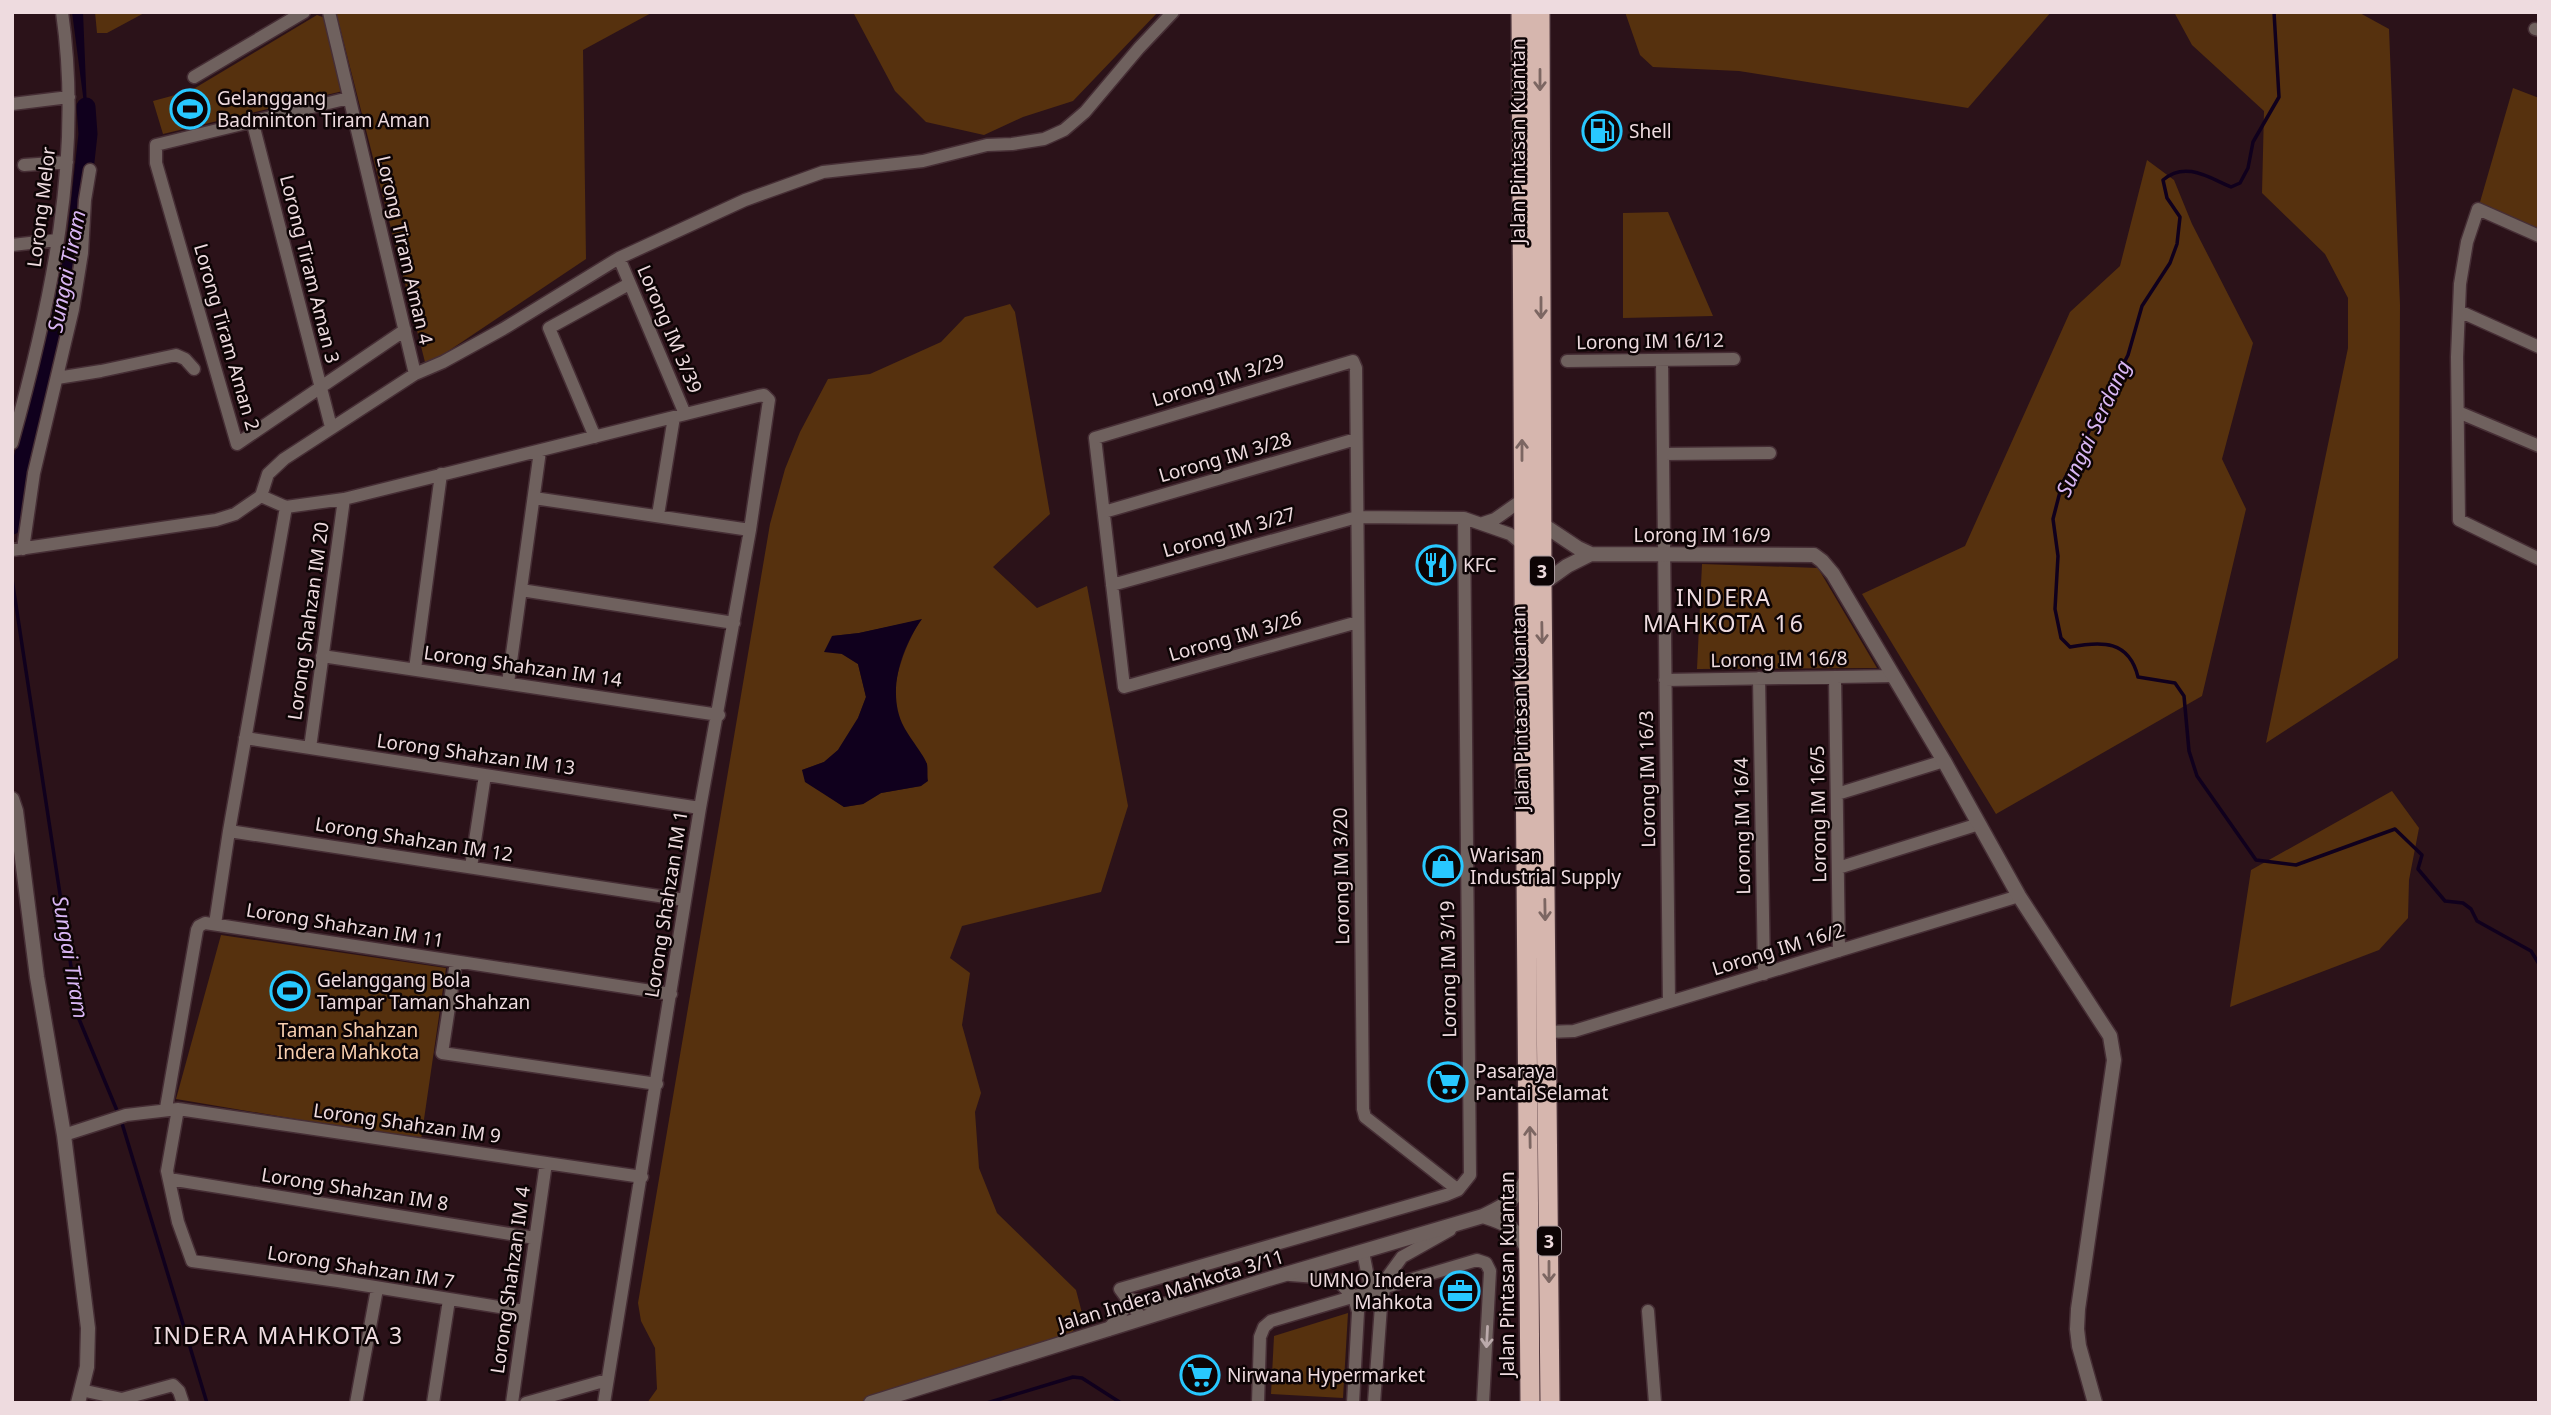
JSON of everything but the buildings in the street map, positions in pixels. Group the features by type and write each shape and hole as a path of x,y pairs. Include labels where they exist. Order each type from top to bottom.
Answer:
{"highway":[{"name":"Jalan Pintasan Kuantan","path":"1521,12 1522,544 1530,1169 1530,1377 1527,1403"},
{"name":"Jalan Pintasan Kuantan","path":"1540,12 1542,584 1550,1403"},
{"path":"1549,1352 1561,1403"}],"street":[{"name":"Lorong Melor","path":"12,443 50,290 67,162 68,53 62,12"},
{"path":"194,77 304,12"},
{"name":"Lorong Tiram Aman 4","path":"329,12 415,374"},
{"path":"90,170 82,253 73,309 17,550 216,520 235,514 261,496 265,480 275,466 415,374 503,329 619,258 745,200 823,172 923,161 987,145 1044,139 1064,130 1085,112 1173,12"},
{"path":"12,104 69,97"},
{"path":"252,120 349,98"},
{"name":"Lorong Tiram Aman 2","path":"252,120 156,145 156,163 237,444 321,388"},
{"name":"Lorong Tiram Aman 3","path":"252,120 331,427"},
{"path":"24,165 67,162"},
{"path":"2539,236 2478,209 2463,262 2459,311 2458,412 2459,520 2539,559"},
{"path":"12,245 57,240"},
{"name":"Lorong IM 3/39","path":"619,258 679,415"},
{"path":"595,437 549,328 629,284"},
{"path":"2459,311 2539,347"},
{"path":"321,388 405,330"},
{"path":"57,378 176,355 185,359 194,369"},
{"name":"Lorong IM 16/12","path":"1567,360 1734,359"},
{"name":"Lorong IM 16/3","path":"1662,360 1670,1002"},
{"name":"Lorong IM 3/29","path":"1104,512 1095,438 1353,361"},
{"name":"Lorong IM 3/20","path":"1353,361 1356,368 1363,1109 1365,1116 1458,1190"},
{"name":"Lorong Shahzan IM 1","path":"604,1403 700,808 719,715 750,530 769,400 764,395 679,415"},
{"path":"2458,412 2539,446"},
{"path":"261,496 286,507 344,499 679,415 657,515"},
{"name":"Lorong IM 3/28","path":"1104,512 1356,439"},
{"path":"508,683 540,451"},
{"path":"1662,454 1770,453"},
{"path":"415,669 442,474"},
{"path":"534,498 750,530"},
{"name":"Lorong Shahzan IM 20","path":"310,748 344,499"},
{"path":"1483,523 1495,519 1522,500"},
{"path":"169,1179 167,1171 172,1109 197,930 201,924 215,924 286,507"},
{"path":"1104,512 1112,585"},
{"name":"Lorong IM 3/27","path":"1112,585 1357,517 1464,517 1510,534 1522,544"},
{"name":"Lorong IM 3/19","path":"1458,1190 1470,1175 1464,517"},
{"name":"Lorong IM 16/9","path":"1542,524 1591,554"},
{"name":"Lorong IM 16/9","path":"1542,584 1567,566 1591,554 1814,555 1833,574 1894,676"},
{"name":"Lorong IM 3/26","path":"1112,585 1124,687 1358,622"},
{"path":"521,590 734,623"},
{"name":"Lorong Shahzan IM 14","path":"323,656 719,715"},
{"path":"1894,676 2019,897 2110,1036 2114,1048 2077,1329 2095,1403"},
{"name":"Lorong IM 16/8","path":"1665,680 1894,676"},
{"name":"Lorong IM 16/5","path":"1835,677 1839,951"},
{"name":"Lorong IM 16/4","path":"1759,678 1764,974"},
{"name":"Lorong Shahzan IM 13","path":"245,738 700,808"},
{"path":"1837,794 1944,761"},
{"path":"471,867 485,775"},
{"path":"14,805 37,977 64,1135 88,1328 88,1357 80,1396 122,1401 170,1385 177,1388 183,1403"},
{"path":"1838,868 1979,824"},
{"name":"Lorong Shahzan IM 12","path":"229,831 685,900"},
{"name":"Lorong IM 16/2","path":"1547,1032 1574,1031 2019,897"},
{"name":"Lorong Shahzan IM 11","path":"215,924 671,994"},
{"path":"456,962 442,1053 656,1084"},
{"name":"Lorong Shahzan IM 9","path":"64,1135 126,1115 172,1109 642,1177"},
{"name":"Lorong Shahzan IM 4","path":"512,1403 546,1163"},
{"name":"Jalan Indera Mahkota 3/11","path":"871,1403 1272,1278 1483,1216 1510,1202 1524,1186 1530,1169"},
{"name":"Lorong Shahzan IM 8","path":"169,1179 535,1238"},
{"name":"Lorong Shahzan IM 7","path":"169,1179 178,1222 192,1261 524,1311"},
{"path":"1124,1294 1458,1190"},
{"path":"1483,1216 1508,1225 1519,1234 1530,1254"},
{"path":"1377,1290 1402,1257 1459,1224"},
{"path":"1363,1252 1377,1290 1374,1403"},
{"path":"1258,1403 1260,1337 1264,1327 1271,1321 1477,1260 1486,1263 1490,1271 1483,1403"},
{"path":"1272,1278 1292,1275 1325,1279 1344,1285 1354,1297 1358,1312 1353,1403"},
{"path":"356,1403 377,1289"},
{"path":"1124,1294 1148,1304 1188,1304"},
{"path":"1124,1294 1142,1319"},
{"path":"1107,1331 1125,1308 1124,1294"},
{"path":"433,1403 449,1300"},
{"path":"1647,1311 1655,1403"},
{"path":"526,1403 607,1380"}],"green space":[{"path":"95,12 146,12 107,33 97,33"},
{"path":"336,12 653,12 583,50 586,259 426,366"},
{"path":"853,12 1158,12 1073,101 1023,117 984,135 926,122 895,91"},
{"path":"1625,12 2051,12 1968,108 1739,71 1653,67 1640,55"},
{"path":"2174,12 2358,12 2389,29 2400,305 2398,658 2266,743 2348,348 2348,298 2325,254 2262,193 2264,111 2192,45"},
{"path":"317,15 328,19 343,91 163,134 153,101 190,91"},
{"path":"2513,88 2539,98 2539,236 2478,209"},
{"path":"2147,160 2174,180 2192,224 2253,343 2222,459 2246,509 2202,696 1996,814 1862,594 1965,546 2070,312 2120,266"},
{"path":"1668,212 1713,316 1623,318 1623,213"},
{"path":"1010,304 1015,312 1050,514 993,567 1037,608 1087,586 1128,806 1101,892 962,926 950,958 970,973 962,1025 981,1093 975,1112 979,1168 997,1213 1076,1290 1082,1313 1076,1327 1062,1345 869,1403 647,1403 657,1389 655,1348 641,1321 638,1303 770,524 785,469 800,432 828,379 870,374 941,342 965,317","holes":["921,620 898,672 895,705 903,728 927,764 921,786 881,793 863,804 844,807 828,796 802,770 824,762 838,750 858,718 866,697 858,664 842,654 832,636"]},
{"path":"1702,564 1818,568 1877,668 1697,669"},
{"path":"2392,791 2419,828 2409,880 2408,918 2379,950 2230,1007 2251,870"},
{"name":"Taman Shahzan Indera Mahkota","path":"221,935 446,968 421,1140 176,1099"},
{"path":"1348,1313 1343,1398 1271,1394 1274,1336"}],"shaded area":[{"path":"72,12 83,12 88,134"},
{"path":"922,619 902,657 896,700 904,727 927,764 928,781 921,786 881,793 863,804 844,807 805,782 802,770 824,762 838,750 858,718 866,697 858,664 842,654 824,652 832,636"}],"waterway":[{"name":"Sungai Serdang","path":"2274,12 2279,97 2253,142 2248,168 2240,183 2231,187 2205,175 2188,171 2171,174 2163,180 2167,198 2180,217 2177,244 2170,263 2142,306 2128,355 2062,484 2053,519 2058,556 2055,609 2061,638 2070,647 2093,644 2113,646 2128,656 2138,677 2175,683 2184,696 2189,751 2197,776 2256,860 2296,865 2395,829 2422,855 2418,869 2445,901 2463,903 2471,909 2477,921 2531,951 2539,964"},
{"name":"Sungai Tiram","path":"12,525 14,495 75,252 88,134 86,107"},
{"name":"Sungai Tiram","path":"12,579 79,1019 118,1113"},
{"name":"Sungai Tiram","path":"121,1120 207,1403"},
{"path":"987,1403 1073,1377 1082,1378 1121,1403"}],"place":[{"name":"Gelanggang Badminton Tiram Aman","path":"190,109"},
{"name":"Shell","path":"1602,131"},
{"name":"KFC","path":"1436,565"},
{"name":"Warisan Industrial Supply","path":"1443,866"},
{"name":"Gelanggang Bola Tampar Taman Shahzan","path":"290,991"},
{"name":"Pasaraya Pantai Selamat","path":"1448,1082"},
{"name":"UMNO Indera Mahkota","path":"1460,1291"},
{"name":"Nirwana Hypermarket","path":"1200,1375"}],"district":[{"name":"INDERA MAHKOTA 16","path":"1724,610"},
{"name":"INDERA MAHKOTA 3","path":"279,1335"}]}
